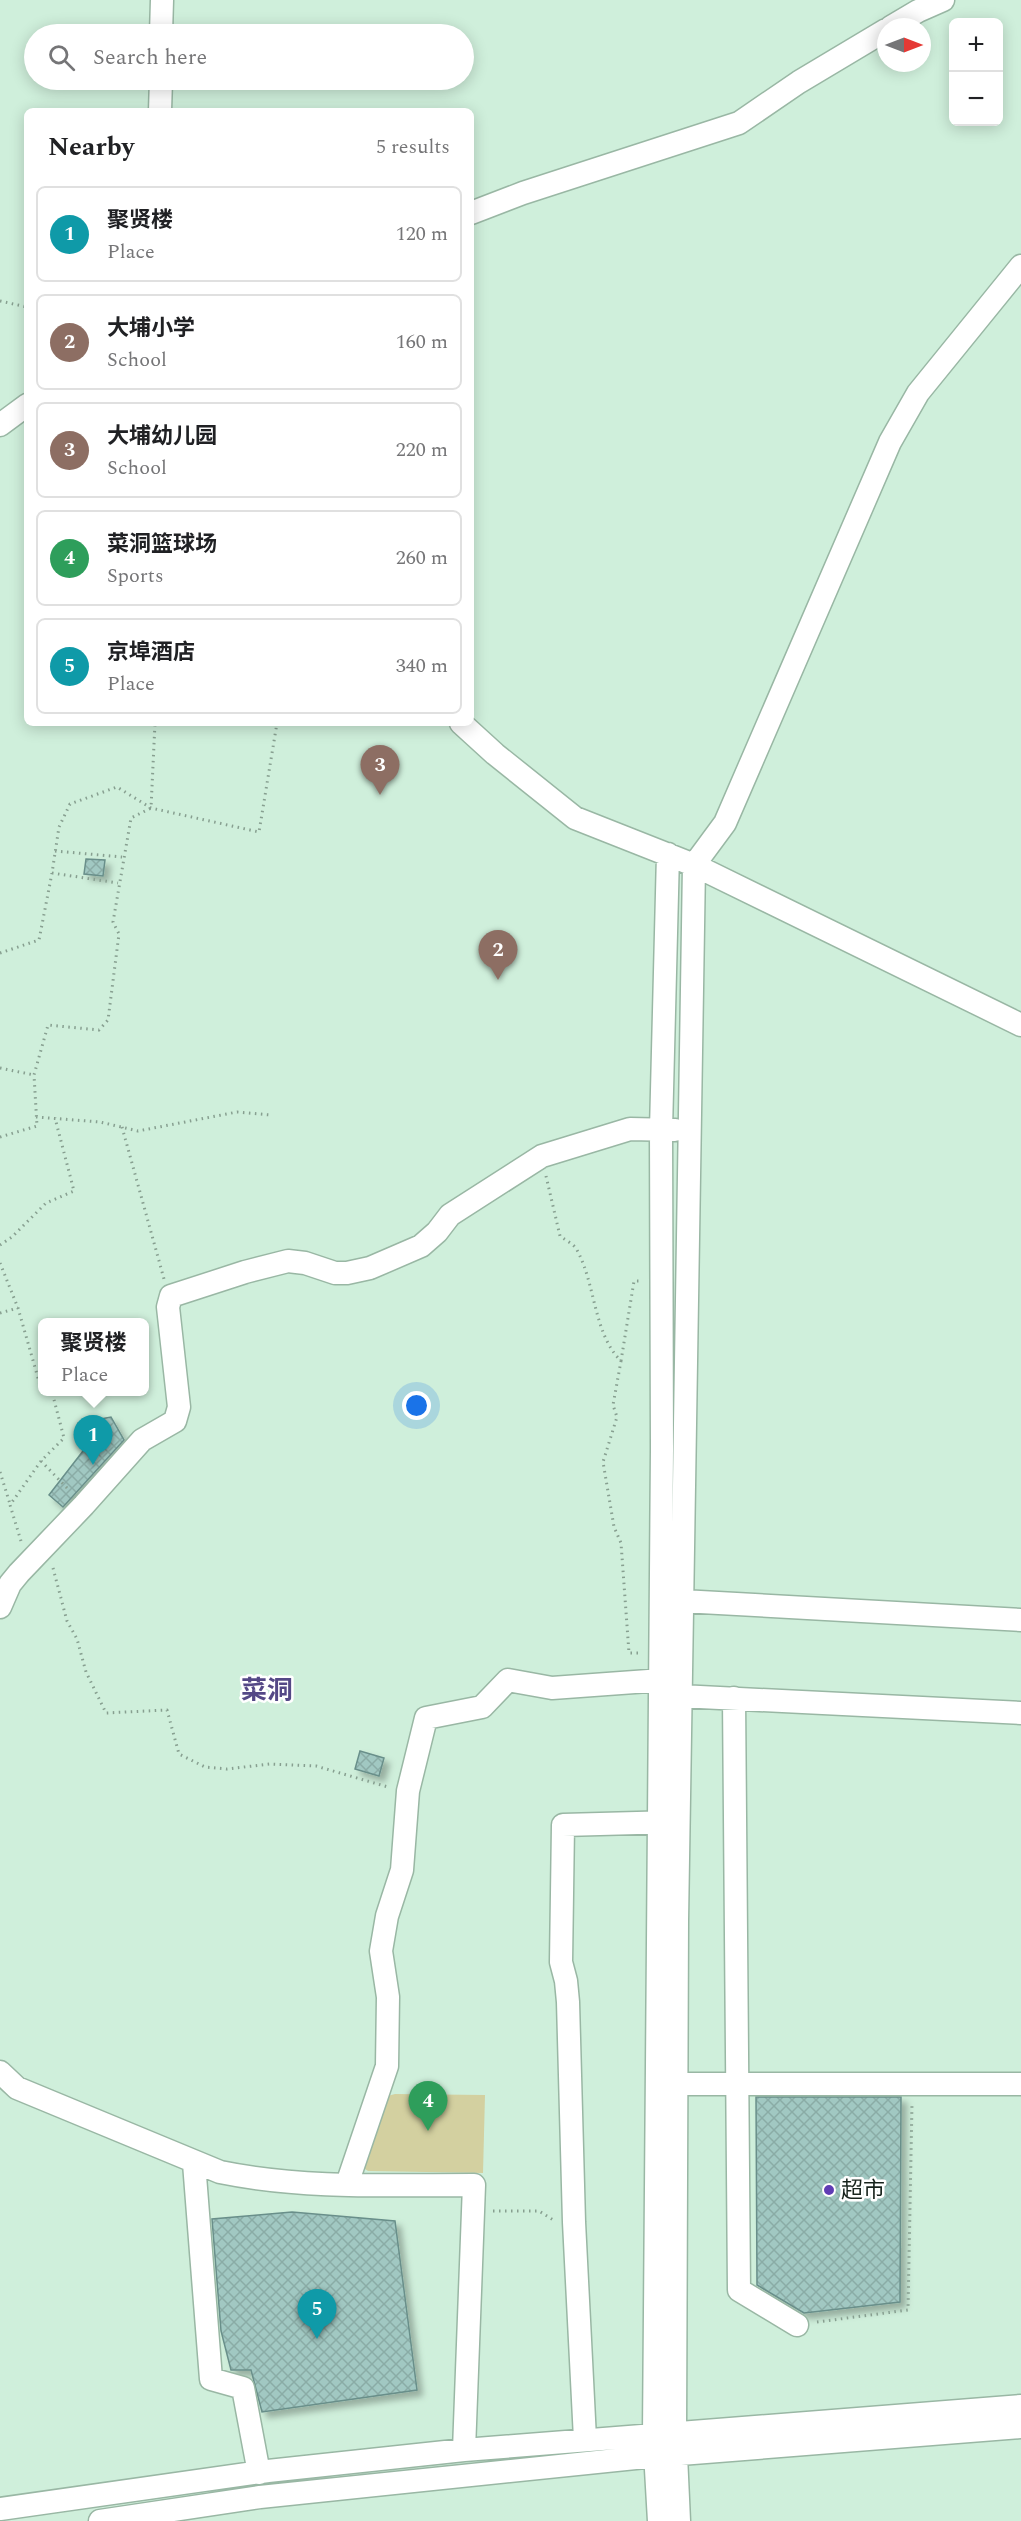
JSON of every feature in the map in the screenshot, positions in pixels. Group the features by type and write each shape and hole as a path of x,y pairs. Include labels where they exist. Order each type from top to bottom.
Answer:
{"street":[{"path":"161,24 162,0"},
{"path":"905,18 943,0"},
{"path":"474,212 523,193 739,123 799,82 877,35"},
{"path":"160,90 160,108"},
{"path":"679,2521 665,2444 669,1822 674,1685 682,1601 694,865 725,823 890,442 918,393 1021,266"},
{"path":"0,425 24,407"},
{"path":"464,726 495,754 575,818 694,865 1021,1025"},
{"path":"668,854 661,1130 660,1653 674,1685"},
{"path":"0,1607 10,1584 141,1440 170,1426 177,1418 179,1407 169,1298 176,1293 288,1261 305,1263 335,1273 370,1268 421,1246 437,1232 450,1215 542,1156 630,1129 689,1130"},
{"path":"682,1601 1021,1620"},
{"path":"347,2184 387,2066 388,1997 381,1951 387,1916 402,1870 408,1791 426,1718 482,1707 508,1680 552,1688 674,1685 734,1698 1021,1713"},
{"path":"734,1698 739,2290 797,2325"},
{"path":"659,2521 665,2444 676,2084 669,1822"},
{"path":"585,2439 574,2223 568,2002 561,1962 563,1825 669,1822"},
{"path":"0,2072 17,2088 220,2172 250,2178 347,2184 474,2185 464,2450"},
{"path":"676,2084 1021,2084"},
{"path":"194,2163 211,2379 243,2388 259,2473"},
{"path":"100,2521 261,2497 665,2444 1021,2406"},
{"path":"0,2509 259,2473 585,2439 665,2444 1021,2427"}],"path":[{"path":"0,301 24,306"},
{"path":"151,808 155,726"},
{"path":"0,953 39,940 59,826 70,804 117,787 151,808 259,832 277,726"},
{"path":"0,1137 37,1126 34,1075 48,1025 99,1030 108,1020 119,934 113,922 123,856 131,818 151,808"},
{"path":"56,851 123,856"},
{"path":"52,873 118,883"},
{"path":"0,1068 34,1075"},
{"path":"36,1117 100,1122 138,1131 237,1112 271,1115"},
{"path":"0,1245 12,1237 46,1203 75,1191 54,1118"},
{"path":"122,1127 169,1298"},
{"path":"542,1156 560,1236 577,1248 594,1295 606,1342 621,1361"},
{"path":"0,1263 18,1308 38,1378"},
{"path":"660,1653 629,1653 621,1543 614,1527 603,1462 617,1418 613,1405 634,1281 662,1282"},
{"path":"0,1313 18,1308"},
{"path":"10,1505 41,1461 64,1438 53,1396"},
{"path":"41,1461 84,1505"},
{"path":"0,1472 27,1564"},
{"path":"47,1545 66,1622 77,1639 86,1672 106,1713 167,1710 179,1754 205,1767 227,1769 270,1764 316,1766 375,1784 408,1791"},
{"path":"797,2325 908,2310 912,2084"},
{"path":"474,2211 539,2211"}],"shaded area":[{"path":"395,2094 485,2095 483,2173 368,2171 358,2164 384,2097"}],"building":[{"path":"86,859 105,860 103,876 84,874"},
{"path":"111,1417 124,1440 63,1507 49,1495 83,1451 78,1423"},
{"path":"360,1751 384,1758 379,1776 355,1769"},
{"name":"超市","path":"756,2097 901,2097 900,2302 804,2313 757,2285"},
{"path":"292,2212 395,2221 417,2390 262,2412 251,2370 231,2370 221,2331 212,2219"}],"place":[{"name":"大埔幼儿园","path":"380,795"},
{"name":"大埔小学","path":"498,980"},
{"name":"聚贤楼","path":"93,1465"},
{"name":"菜洞篮球场","path":"428,2131"},
{"name":"超市","path":"829,2190"},
{"name":"京埠酒店","path":"317,2339"}],"district":[{"name":"菜洞","path":"267,1691"}]}
